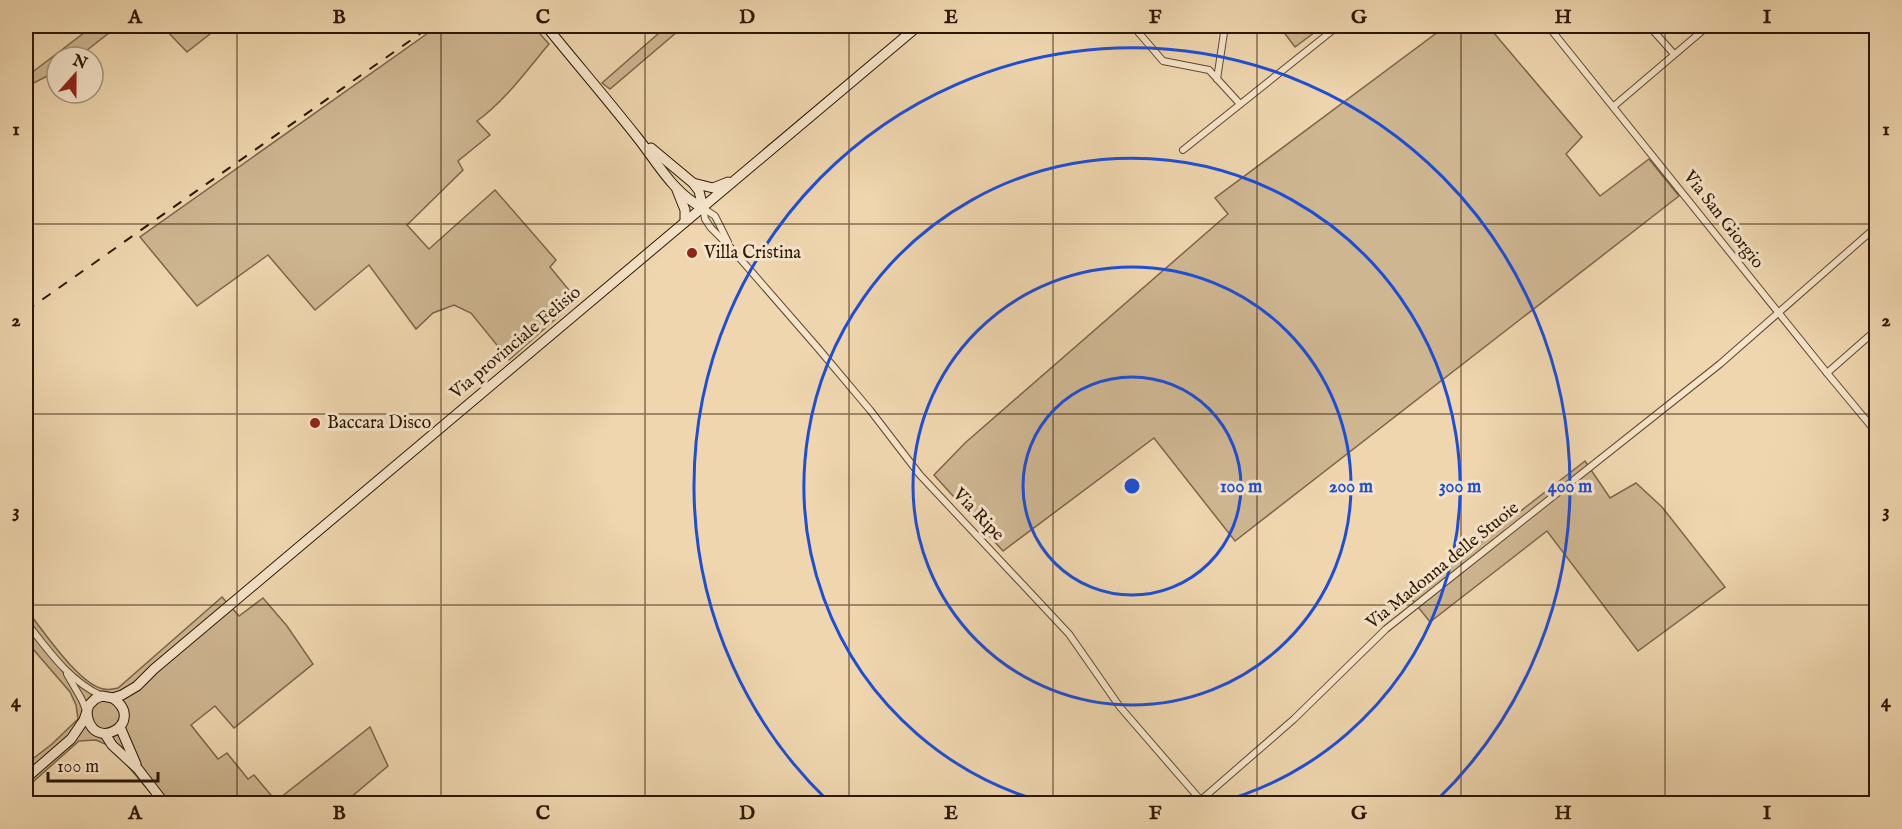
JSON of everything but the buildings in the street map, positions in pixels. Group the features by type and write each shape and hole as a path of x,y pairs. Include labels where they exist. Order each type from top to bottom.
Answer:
{"main road":[{"path":"546,26 639,138 675,187 685,210 685,222"},
{"name":"Via provinciale Felisio","path":"137,686 162,662 918,26"},
{"path":"639,138 693,183 699,192 703,208"},
{"path":"693,183 711,188 722,186 748,169"},
{"path":"675,187 703,208"},
{"path":"26,778 71,739 84,720 89,705 95,699 102,696 113,698 137,686"},
{"path":"71,739 84,733 112,733 120,727 124,720 123,709 137,686"},
{"path":"113,698 123,709"},
{"path":"87,713 87,721 91,728 101,733 138,769 165,804"},
{"path":"120,727 138,769"}],"street":[{"path":"1133,26 1163,61 1209,70 1239,104"},
{"path":"1139,33 1149,26"},
{"path":"1217,79 1225,26"},
{"path":"1183,150 1338,26"},
{"name":"Via San Giorgio","path":"1548,26 1876,432"},
{"path":"1649,26 1674,54"},
{"path":"1614,106 1708,26"},
{"name":"Via Ripe","path":"703,208 705,219 711,228 855,392 920,476 1069,634 1120,707 1203,802"},
{"name":"Via Madonna delle Stuoie","path":"1203,802 1294,719 1386,629 1720,364 1876,227"},
{"path":"1827,373 1876,330"},
{"path":"26,622 66,671 87,713"},
{"path":"66,671 102,696"}],"shaded area":[{"path":"93,26 118,26 93,45 68,45"},
{"path":"162,26 220,26 187,52"},
{"path":"438,26 533,26 549,44 506,95 477,121 490,135 458,161 463,170 407,225 429,249 495,190 556,260 550,267 577,300 509,360 471,313 454,305 433,313 416,329 369,265 315,310 268,255 197,306 140,237"},
{"path":"667,26 684,26 610,89 602,83"},
{"path":"1279,26 1323,26 1295,47"},
{"path":"1446,26 1488,26 1582,137 1566,154 1600,196 1649,159 1679,196 1235,541 1154,438 1003,551 934,475 965,443 1228,214 1215,198"},
{"path":"45,63 45,77 26,87 26,77"},
{"path":"1585,461 1610,498 1636,483 1662,507 1725,587 1638,651 1547,531 1430,622 1410,597"},
{"path":"222,597 239,616 263,598 287,626 313,664 234,728 215,706 191,725 218,759 227,753 248,779 254,775 276,801 370,727 388,766 344,803 159,803 112,747 96,740 79,741 26,788 26,764 52,744 78,719 76,705 70,692 26,641 26,609 51,642 84,678 94,685 109,689 118,688"}],"railway":[{"path":"26,311 431,26"}],"place":[{"name":"Villa Cristina","path":"692,253"},
{"name":"Baccara Disco","path":"315,423"}]}
